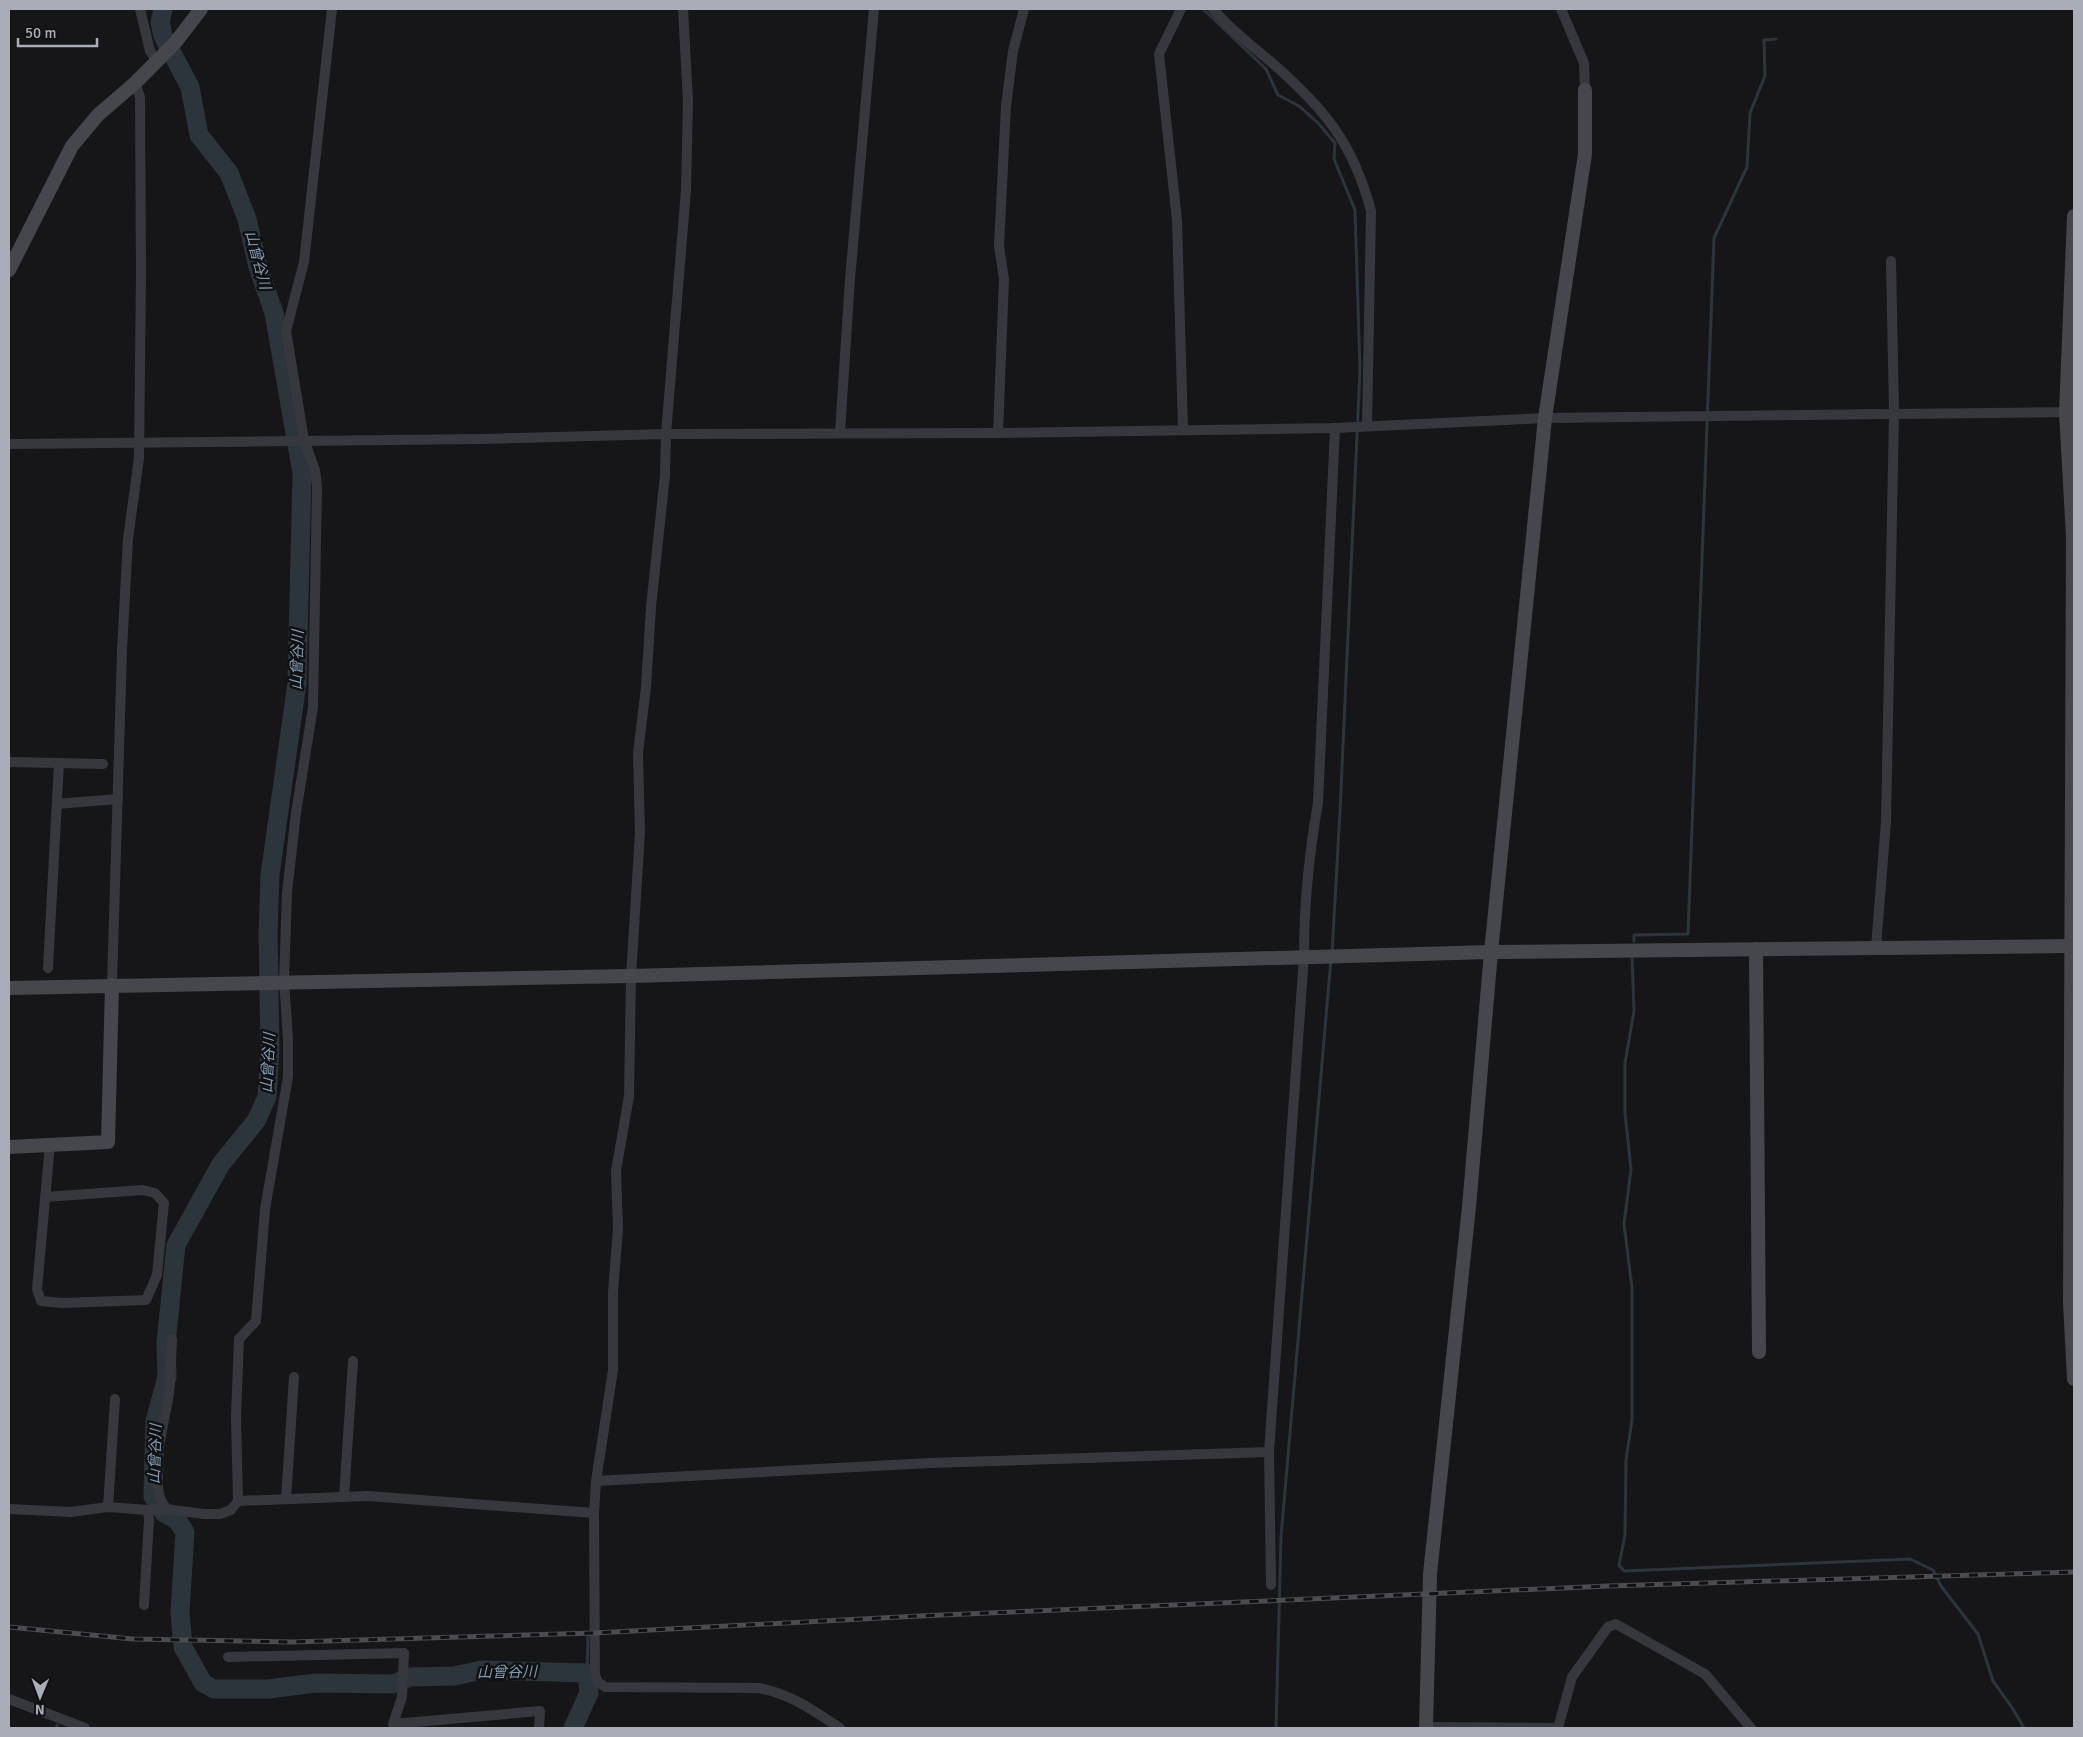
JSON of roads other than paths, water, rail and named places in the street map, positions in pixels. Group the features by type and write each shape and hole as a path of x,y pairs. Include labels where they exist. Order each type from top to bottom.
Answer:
{"street":[{"path":"140,9 150,51 165,53"},
{"path":"9,270 72,146 98,115 135,83 165,53 201,9"},
{"path":"9,1509 71,1512 108,1507 220,1514 231,1510 238,1501 236,1416 239,1339 256,1321 264,1209 288,1077 288,1038 273,981 287,892 296,813 313,707 317,487 315,470 299,440 286,325 304,262 332,9"},
{"path":"683,9 688,101 686,190 666,434 665,475 651,607 646,687 638,753 640,833 631,976 629,1096 616,1171 618,1228 613,1292 613,1370 596,1481 594,1513 595,1675 598,1682 604,1687 760,1688 796,1699 840,1728"},
{"path":"840,432 850,279 874,9"},
{"path":"998,433 1004,279 999,246 1006,106 1013,51 1024,9"},
{"path":"1181,9 1158,54 1177,220 1183,429"},
{"path":"1213,9 1291,80 1328,117 1350,151 1363,179 1372,211 1367,426"},
{"path":"1561,9 1584,63 1585,154 1544,418 1491,952 1469,1207 1430,1574 1426,1727 1558,1728 1572,1677 1608,1627 1616,1624 1706,1674 1752,1728"},
{"path":"9,1147 108,1142 123,631 128,540 139,441 140,97 135,83"},
{"path":"2074,216 2070,412 2073,536 2073,946 2070,1302 2074,1379"},
{"path":"1876,947 1886,822 1894,413 1892,261"},
{"path":"9,444 139,441 480,440 666,434 998,433 1335,428 1544,418 2070,412"},
{"path":"1271,1585 1268,1452 1304,956 1308,864 1318,803 1335,428"},
{"path":"9,762 102,764"},
{"path":"48,968 59,763"},
{"path":"57,804 118,799"},
{"path":"9,988 273,981 631,976 1491,952 2073,946"},
{"path":"1756,949 1759,1352"},
{"path":"45,1197 143,1190 155,1193 164,1203 164,1221 157,1275 146,1300 62,1303 42,1301 37,1289 45,1197 50,1144"},
{"path":"144,1605 150,1520 157,1509 158,1445 171,1379 172,1339"},
{"path":"344,1497 353,1361"},
{"path":"286,1499 294,1377"},
{"path":"108,1507 114,1399"},
{"path":"596,1481 930,1463 1268,1452"},
{"path":"238,1501 378,1497 594,1513"},
{"path":"228,1657 404,1653 403,1688 393,1724 540,1711 539,1728"},
{"path":"9,1699 67,1725 85,1728"}],"waterway":[{"name":"山曾谷川","path":"163,9 160,22 163,36 190,87 199,135 229,173 247,219 258,267 274,313 302,473 297,683 270,875 268,933 270,1048 267,1097 256,1121 221,1164 176,1245 166,1343 167,1377 155,1421 153,1496 164,1513 177,1520 185,1532 180,1612 183,1647 203,1683 214,1689 268,1689 316,1683 393,1684 410,1677 454,1676 482,1670 587,1673 589,1693 573,1728"},
{"path":"1203,9 1266,69 1278,95 1299,106 1318,123 1335,143 1334,159 1355,210 1360,369 1332,953"},
{"path":"1634,941 1634,935 1688,934 1714,238 1747,167 1750,113 1765,76 1764,40 1776,39"},
{"path":"1632,958 1634,1011 1625,1063 1625,1113 1631,1169 1624,1224 1632,1288 1632,1420 1626,1460 1625,1535 1619,1565 1624,1571 1910,1559 1933,1570 1941,1586 1978,1634 1993,1681 2024,1728"},
{"path":"1276,1728 1281,1537 1331,959"},
{"path":"587,1673 588,1636"}],"railway":[{"path":"9,1627 133,1639 292,1642 594,1633 919,1616 1608,1586 2074,1572"}]}
